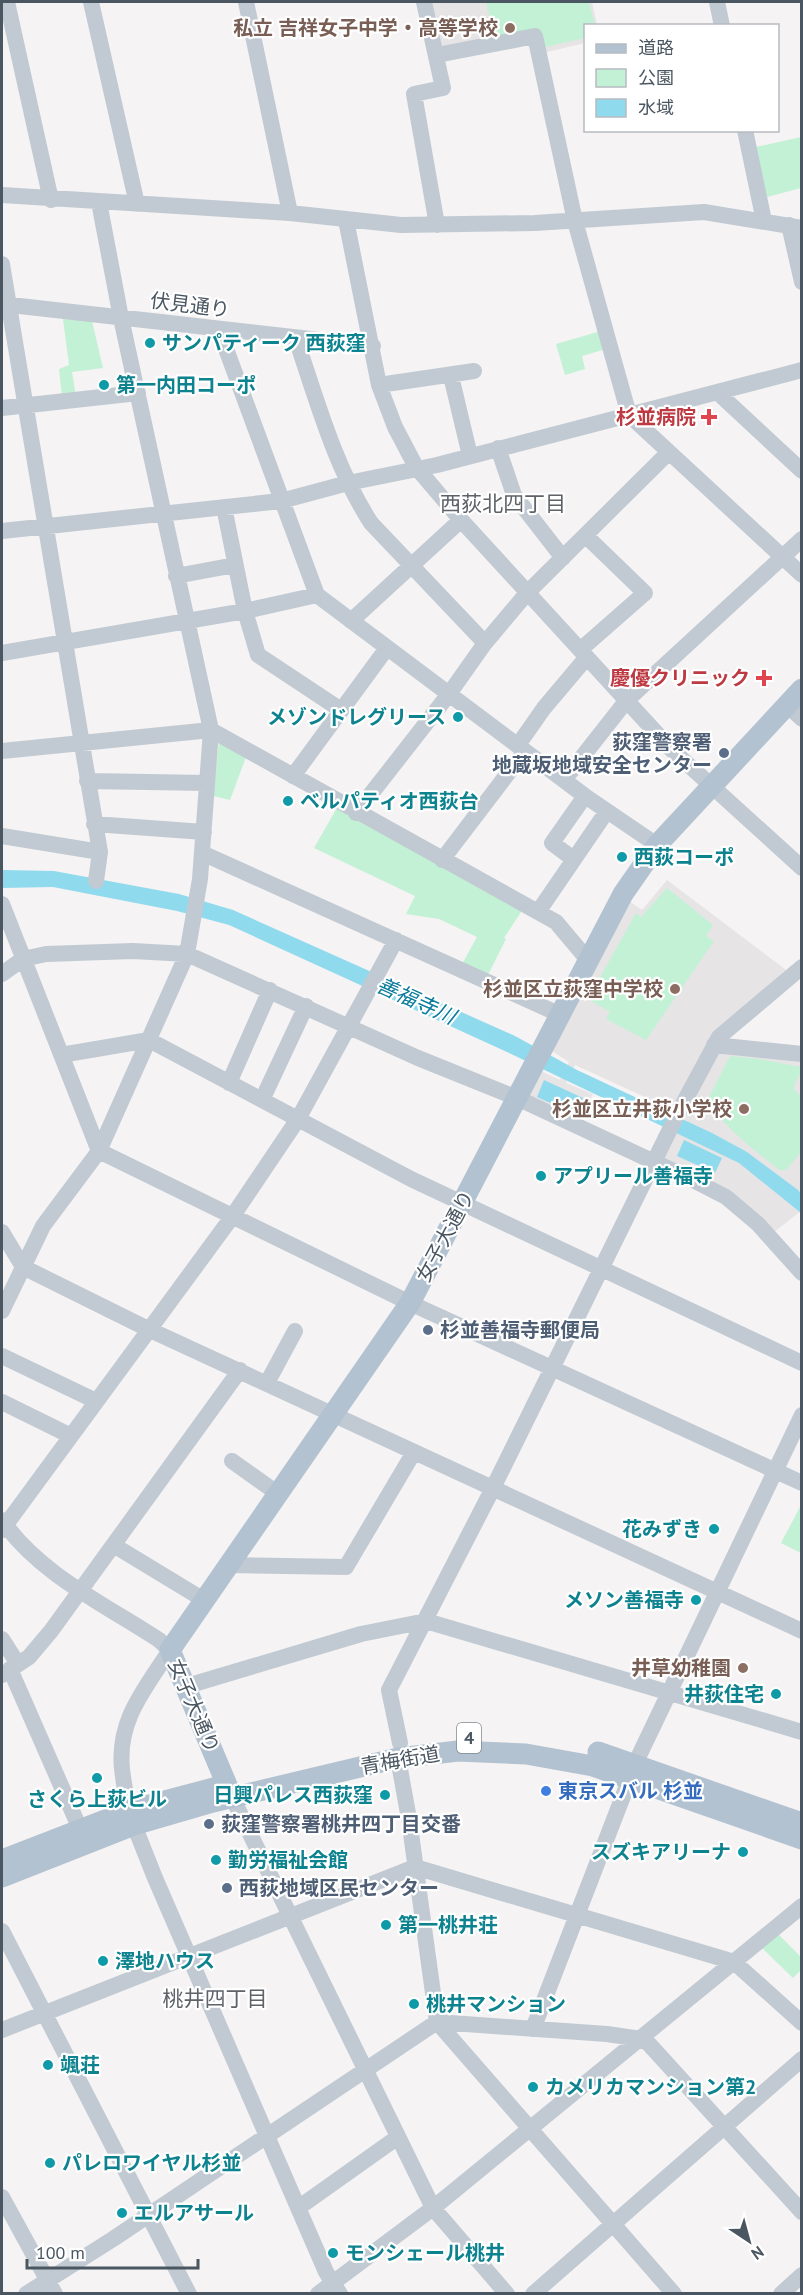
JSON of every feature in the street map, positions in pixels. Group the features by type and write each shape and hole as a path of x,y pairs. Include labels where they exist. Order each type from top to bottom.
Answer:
{"main road":[{"name":"女子大通り","path":"229,1791 170,1650 410,1303 623,894 657,845 710,786 797,704"},
{"name":"青梅街道","path":"2,1860 80,1829 133,1818 229,1791 399,1750 526,1754 633,1771 801,1823"},
{"name":"青梅街道","path":"633,1771 801,1839"},
{"name":"青梅街道","path":"2,1877 133,1818"}],"street":[{"path":"7,2 51,200"},
{"path":"91,2 137,204"},
{"path":"246,2 290,213"},
{"path":"424,2 443,88 414,94 437,225"},
{"path":"717,2 722,24"},
{"path":"437,55 536,36 575,221 629,415 801,575"},
{"path":"745,132 764,221"},
{"path":"2,195 51,200 290,213 346,220 437,225 575,221 704,212 795,226 801,282"},
{"path":"2,1311 43,1226 99,1151 188,954 204,832 211,730 162,512 99,202"},
{"path":"346,220 373,346 379,386 395,427 416,467 527,593 671,749 801,868"},
{"path":"2,264 5,304 100,852 96,880"},
{"name":"伏見通り","path":"5,304 373,346"},
{"path":"219,330 317,595 585,796 657,845"},
{"path":"296,339 348,483 371,523 485,643"},
{"path":"2,531 281,501 348,483 470,456 801,370"},
{"path":"379,386 474,371"},
{"path":"451,376 470,456"},
{"path":"717,392 801,471"},
{"path":"2,408 138,393"},
{"path":"498,448 514,495 563,558"},
{"path":"356,813 449,694 485,643 527,593 668,453"},
{"path":"224,507 245,611 258,655 340,710"},
{"path":"351,621 461,520"},
{"path":"442,860 521,748 544,708 584,654 645,593 586,536"},
{"path":"564,780 627,700 801,539"},
{"path":"176,576 235,565"},
{"path":"2,653 245,611 317,595"},
{"path":"293,776 387,648"},
{"path":"2,751 211,730 356,813 556,922 588,960"},
{"path":"87,780 207,783"},
{"path":"572,858 552,843 585,796"},
{"path":"538,912 572,858 607,811"},
{"path":"94,824 204,832"},
{"path":"2,836 100,852"},
{"path":"202,853 388,939 396,940 561,1015"},
{"path":"2,904 99,1151 410,1303 801,1483"},
{"path":"336,2288 298,2208 188,1956 133,1818 123,1784 123,1733 132,1708 170,1650 40,1561 3,1525 232,1217 298,1119 396,940"},
{"path":"2,974 23,959 46,954 122,951 188,954 418,1058 517,1098 726,1197 758,1224 801,1273"},
{"path":"674,2294 437,2022 389,1690 426,1621 714,1045 719,1037 801,967"},
{"path":"229,1083 270,990"},
{"path":"262,1100 306,1006"},
{"path":"61,1055 149,1041 462,1203 801,1363"},
{"path":"714,1045 801,1054"},
{"path":"2,1232 23,1267 148,1329 801,1631"},
{"path":"267,1383 295,1331"},
{"path":"2,1356 96,1401"},
{"path":"10,1669 29,1657 83,1591 240,1370"},
{"path":"2,1402 70,1436"},
{"path":"533,2029 576,1913 633,1771 801,1415"},
{"path":"229,1564 346,1566 414,1452"},
{"path":"232,1461 277,1493"},
{"path":"115,1546 204,1600"},
{"path":"187,1686 361,1634 426,1621 801,1732"},
{"path":"2,1639 10,1669 80,1829"},
{"path":"229,1791 288,1916 433,2208 507,2294"},
{"path":"2,2030 415,1867 576,1913 734,1962 801,2023"},
{"path":"318,2294 336,2288 801,1906"},
{"path":"2,1931 189,2294"},
{"path":"26,2294 51,2287 148,2215 364,2068 437,2022 607,2034 641,2039 650,2044 801,2212"},
{"path":"533,2294 801,2059"},
{"path":"298,2208 398,2137"},
{"path":"2,2197 51,2287"},
{"path":"781,2294 801,2275"}],"shaded area":[{"name":"私立 吉祥女子中学・高等学校","path":"429,2 592,2 597,24 584,24 584,43 543,53 538,32 445,49 440,46"},
{"name":"杉並区立荻窪中学校","path":"667,880 786,970 745,1007 673,1110 575,1065 566,1083 593,1094 580,1122 531,1099 529,1094 541,1071 560,1080 569,1062 552,1051 629,901 642,910"},
{"name":"杉並区立井荻小学校","path":"717,1050 801,1059 801,1211 774,1232 661,1159"}],"green space":[{"path":"486,2 589,2 595,24 584,24 584,38 545,47 539,28 495,36"},
{"path":"801,137 801,188 767,197 756,147"},
{"path":"63,319 92,321 103,368 72,372 76,397 62,397 59,369 69,365"},
{"path":"601,331 606,349 582,356 585,369 565,375 556,344"},
{"path":"219,740 246,757 230,800 213,796"},
{"path":"338,806 523,909 504,938 506,939 487,977 461,966 477,937 439,919 406,914 415,896 314,848"},
{"path":"667,888 713,925 706,936 714,941 646,1040 606,1019 610,1012 588,999 636,913 641,917"},
{"path":"730,1056 801,1067 794,1089 801,1096 801,1152 786,1170 779,1170 740,1138 722,1119 708,1099"},
{"path":"801,1505 801,1553 781,1543"},
{"path":"776,1932 801,1957 801,1970 793,1978 761,1947"}],"water":[{"name":"善福寺川","path":"2,870 54,871 179,894 233,910 515,1036 577,1070 712,1133 747,1152 798,1190 801,1194 801,1213 739,1163 507,1052 229,925 177,911 53,887 2,888"},
{"path":"544,1080 583,1098 575,1114 537,1097"},
{"path":"684,1140 722,1158 715,1173 677,1156"}],"place":[{"name":"私立 吉祥女子中学・高等学校","path":"510,28"},
{"name":"サンパティーク 西荻窪","path":"150,343"},
{"name":"第一内田コーポ","path":"104,385"},
{"name":"杉並病院","path":"709,417"},
{"name":"慶優クリニック","path":"764,678"},
{"name":"メゾンドレグリース","path":"458,717"},
{"name":"荻窪警察署 地蔵坂地域安全センター","path":"724,753"},
{"name":"ベルパティオ西荻台","path":"288,801"},
{"name":"西荻コーポ","path":"622,857"},
{"name":"杉並区立荻窪中学校","path":"675,989"},
{"name":"杉並区立井荻小学校","path":"744,1109"},
{"name":"アプリール善福寺","path":"541,1176"},
{"name":"杉並善福寺郵便局","path":"428,1330"},
{"name":"花みずき","path":"714,1529"},
{"name":"メソン善福寺","path":"696,1600"},
{"name":"井草幼稚園","path":"743,1668"},
{"name":"井荻住宅","path":"776,1694"},
{"name":"さくら上荻ビル","path":"97,1778"},
{"name":"東京スバル 杉並","path":"546,1791"},
{"name":"日興パレス西荻窪","path":"385,1795"},
{"name":"荻窪警察署桃井四丁目交番","path":"209,1824"},
{"name":"スズキアリーナ","path":"743,1852"},
{"name":"勤労福祉会館","path":"216,1860"},
{"name":"西荻地域区民センター","path":"227,1888"},
{"name":"第一桃井荘","path":"386,1925"},
{"name":"澤地ハウス","path":"103,1961"},
{"name":"桃井マンション","path":"414,2004"},
{"name":"颯荘","path":"48,2065"},
{"name":"カメリカマンション第2","path":"533,2087"},
{"name":"パレロワイヤル杉並","path":"50,2163"},
{"name":"エルアサール","path":"122,2213"},
{"name":"モンシェール桃井","path":"333,2253"}],"district":[{"name":"西荻北四丁目","path":"503,504"},
{"name":"桃井四丁目","path":"215,1999"}]}
